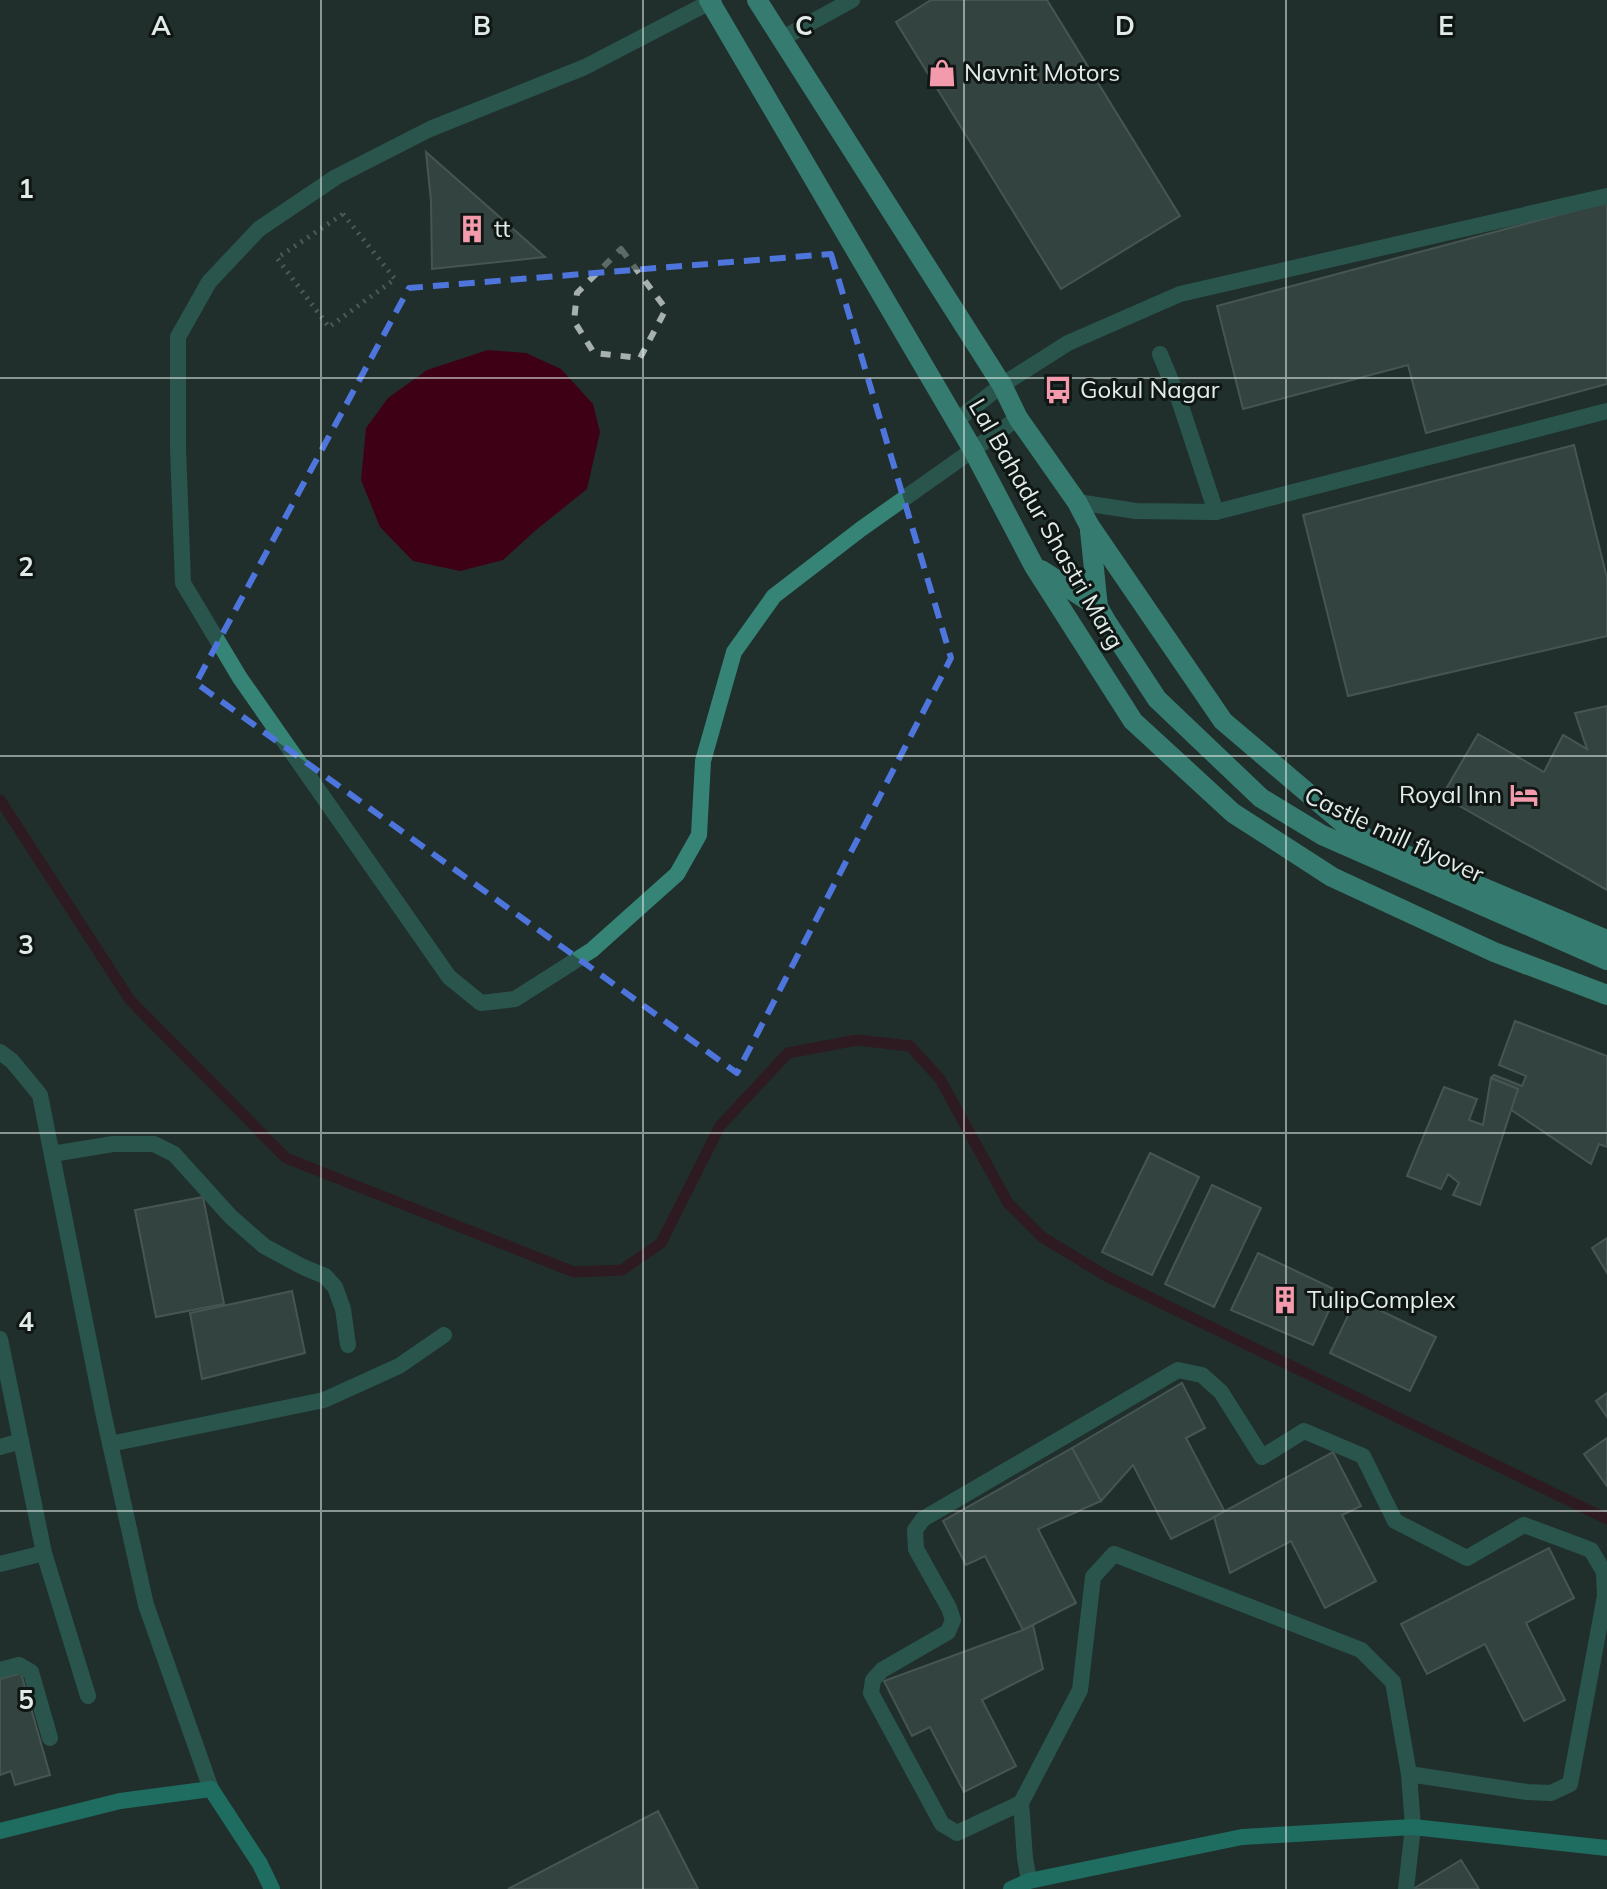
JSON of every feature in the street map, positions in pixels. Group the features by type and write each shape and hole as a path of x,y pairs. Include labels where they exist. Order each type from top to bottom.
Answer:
{"main road":[{"name":"Lal Bahadur Shastri Marg","path":"757,0 1002,385 1018,418 1223,721 1356,834 1607,940"},
{"name":"Lal Bahadur Shastri Marg","path":"711,1 973,450 1034,566 1133,721 1233,813 1332,877 1494,952 1607,995"},
{"path":"1089,525 1102,614"},
{"path":"1034,566 1102,614"},
{"name":"Castle mill flyover","path":"1102,614 1157,699 1261,798 1322,835 1607,960"}],"street":[{"path":"781,39 852,0"},
{"path":"711,1 585,67 430,129 336,177 259,229 209,282 178,337 183,583 240,678 449,977 481,1003 515,999 592,950 677,874 699,835 703,761 734,652 774,596 861,529 1018,418"},
{"path":"956,421 1002,385 1068,343 1180,294 1607,196"},
{"path":"1160,354 1179,400 1216,512"},
{"path":"1077,502 1136,511 1216,512 1607,411"},
{"path":"0,1052 12,1061 40,1095 110,1444 146,1605 211,1789 260,1864 272,1889"},
{"path":"52,1154 113,1144 154,1144 174,1154 231,1217 264,1246 325,1276 335,1287 343,1309 348,1345"},
{"path":"110,1444 324,1400 399,1366 444,1335"},
{"path":"0,1339 44,1553 88,1696"},
{"path":"1021,1803 957,1833 942,1824 871,1693 873,1680 882,1670 948,1632 953,1620 916,1549 915,1530 923,1519 1178,1370 1202,1375 1221,1392 1262,1457 1304,1431 1363,1456 1395,1521 1467,1558 1524,1525 1591,1550 1604,1572 1605,1596 1570,1784 1551,1793 1527,1792 1409,1774"},
{"path":"0,1447 21,1441"},
{"path":"0,1564 44,1553"},
{"path":"1029,1881 1021,1803 1080,1690 1093,1577 1114,1554 1361,1650 1393,1682 1409,1774 1413,1827 1406,1889"},
{"path":"0,1670 19,1665 31,1672 50,1738"},
{"path":"0,1831 120,1801 211,1789"},
{"path":"1011,1889 1029,1881 1242,1837 1413,1827 1607,1848"}],"path":[{"path":"343,214 395,279 329,327 277,258 343,214"}],"highlighted area":[{"path":"831,254 951,658 737,1073 196,683 409,288"}],"shaded area":[{"path":"488,350 526,353 561,369 593,404 600,432 587,489 503,560 460,571 413,561 380,527 361,480 366,428 388,398 427,370"}],"building":[{"path":"931,0 1047,0 1180,216 1061,289 896,22"},
{"name":"tt","path":"426,152 545,257 432,269 431,201"},
{"path":"1607,202 1607,384 1426,433 1408,365 1243,409 1217,306"},
{"path":"1574,445 1607,578 1607,636 1348,696 1303,515"},
{"path":"1607,706 1607,890 1442,796 1478,734 1544,772 1563,735 1587,749 1575,713"},
{"path":"1515,1021 1607,1056 1607,1147 1599,1144 1591,1164 1510,1109 1518,1089 1491,1078 1494,1075 1522,1086 1526,1076 1499,1065"},
{"path":"1491,1078 1518,1089 1480,1205 1453,1195 1459,1183 1448,1174 1441,1189 1407,1176 1444,1087 1477,1099 1469,1120 1483,1125"},
{"path":"1150,1153 1199,1177 1152,1275 1102,1252"},
{"path":"1212,1185 1261,1208 1214,1307 1165,1284"},
{"path":"203,1197 224,1304 156,1317 135,1210"},
{"path":"1607,1238 1607,1273 1592,1248"},
{"name":"TulipComplex","path":"1258,1253 1338,1291 1313,1345 1231,1310"},
{"path":"292,1291 305,1353 202,1379 190,1313"},
{"path":"1356,1299 1436,1337 1410,1391 1330,1353"},
{"path":"1182,1383 1205,1428 1186,1438 1225,1512 1171,1539 1133,1465 1101,1501 1072,1448"},
{"path":"1607,1393 1607,1417 1596,1401"},
{"path":"1607,1438 1607,1486 1584,1454"},
{"path":"1072,1448 1101,1501 1038,1529 1076,1603 1023,1630 985,1556 966,1565 943,1521"},
{"path":"1333,1452 1361,1506 1342,1515 1376,1581 1325,1608 1291,1541 1230,1573 1214,1517"},
{"path":"1549,1548 1574,1598 1526,1623 1565,1700 1524,1721 1485,1644 1427,1674 1401,1624"},
{"path":"1033,1625 1043,1669 982,1700 1016,1766 964,1792 930,1727 912,1736 884,1681"},
{"path":"21,1673 50,1775 15,1785 11,1771 0,1775 0,1679"},
{"path":"658,1811 698,1889 508,1889"},
{"path":"1461,1860 1479,1889 1413,1889"}],"waterway":[{"path":"0,800 130,1000 286,1158 574,1272 622,1270 661,1243 720,1126 788,1053 857,1040 910,1046 940,1079 1008,1203 1042,1237 1108,1277 1607,1519"}],"railway":[{"path":"621,249 666,309 640,358 594,353 574,321 577,293 621,249"}],"place":[{"name":"Navnit Motors","path":"942,73"},
{"name":"tt","path":"472,229"},
{"name":"Gokul Nagar","path":"1058,390"},
{"name":"Royal Inn","path":"1524,795"},
{"name":"TulipComplex","path":"1285,1300"}]}
